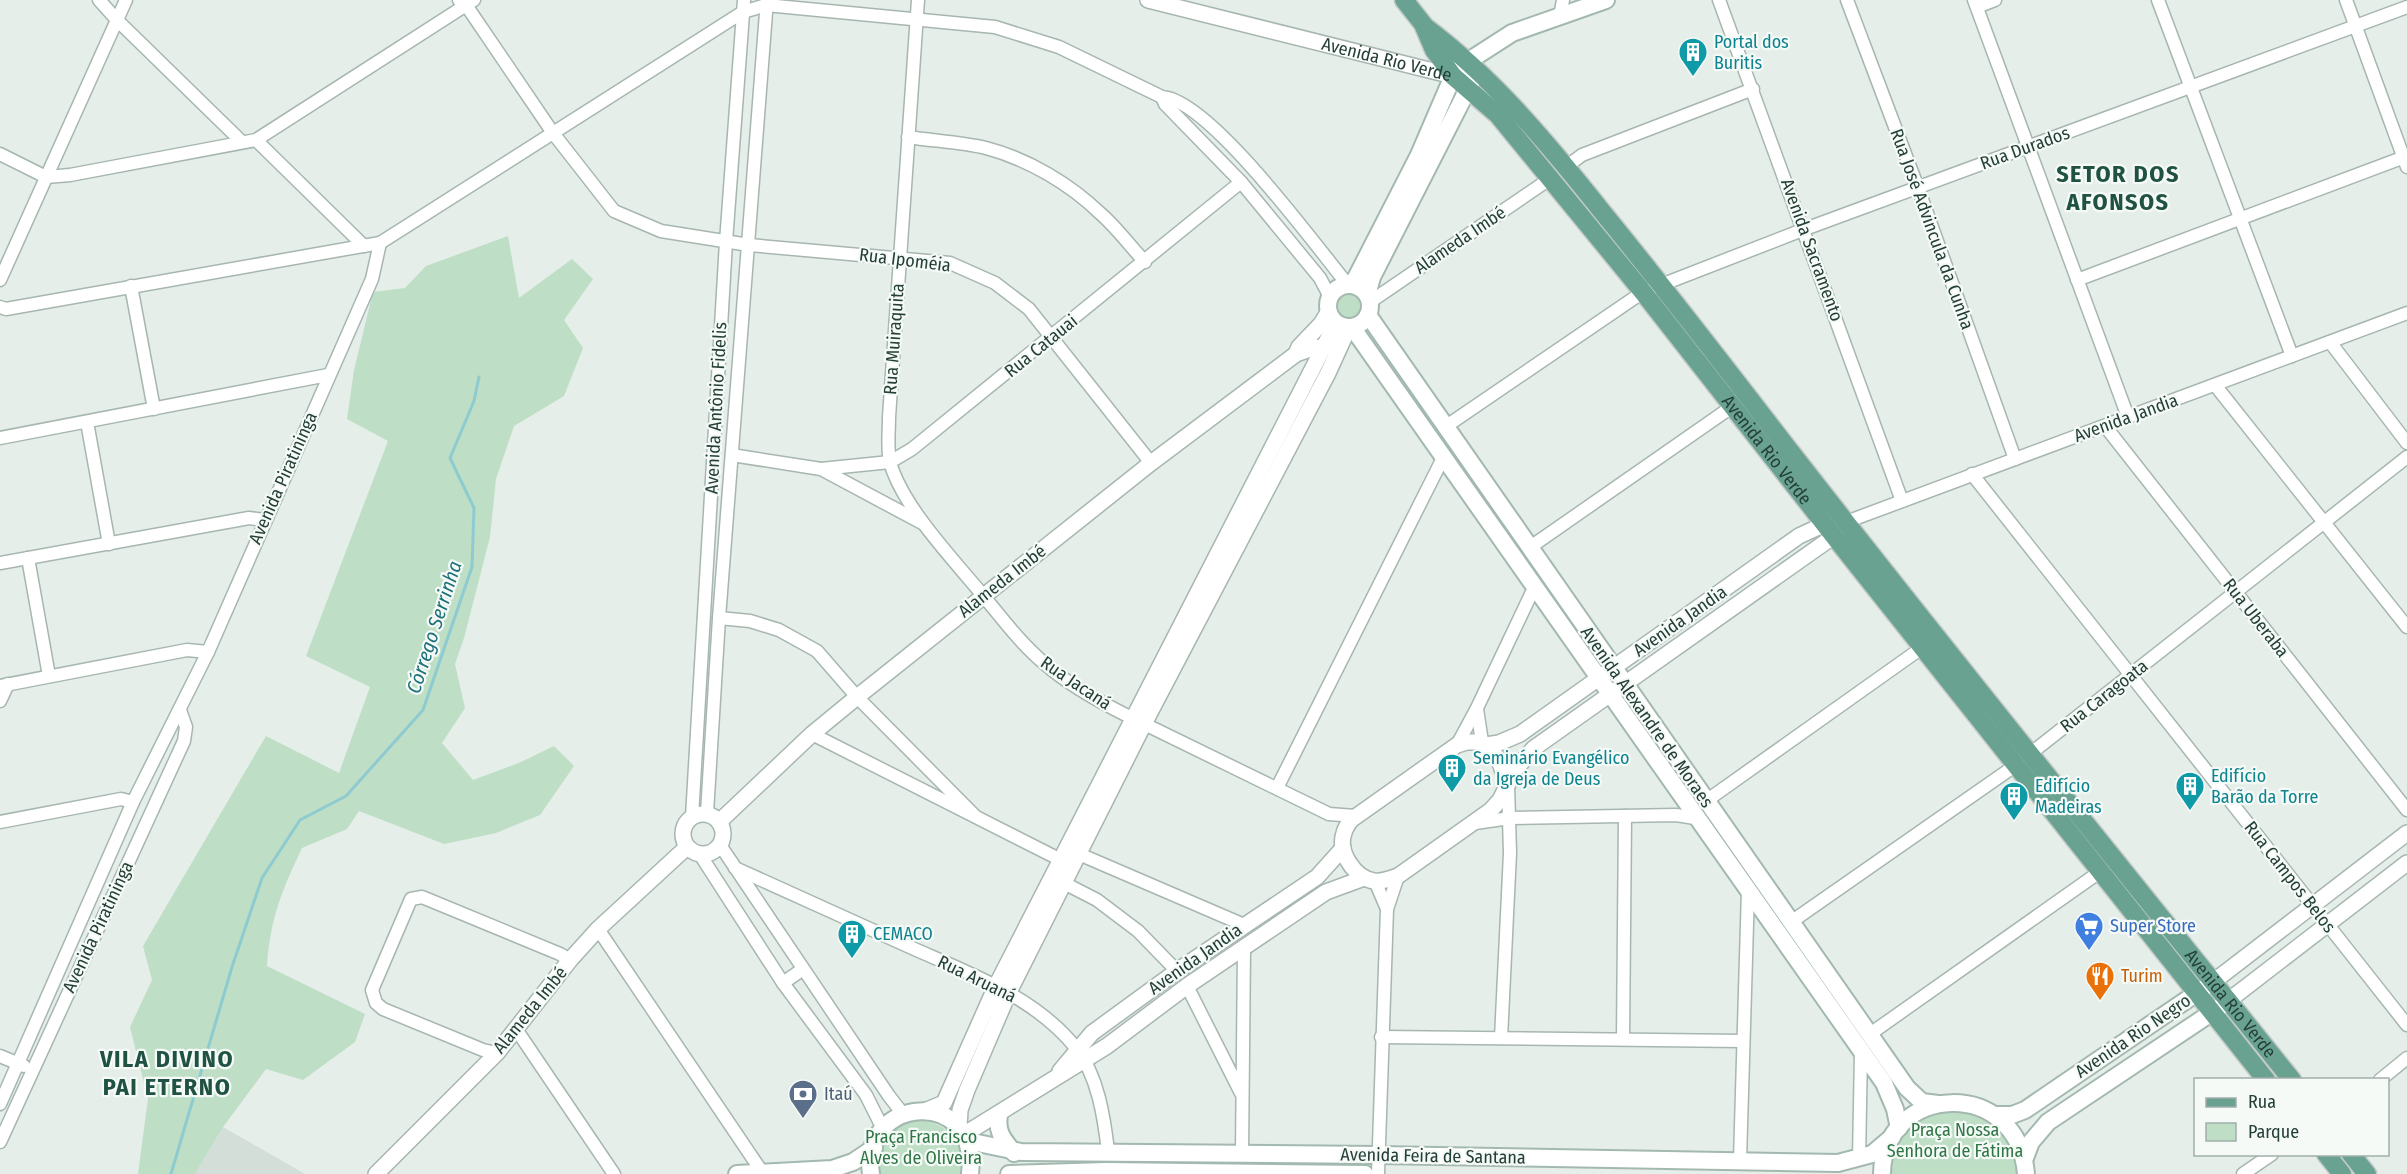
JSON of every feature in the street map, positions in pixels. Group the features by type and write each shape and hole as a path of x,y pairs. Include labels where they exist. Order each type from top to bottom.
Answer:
{"main road":[{"path":"1404,0 1423,24 1434,50 1453,76"},
{"path":"1472,67 1467,89 1372,278 1369,304 1359,325 1339,317 1337,289 1349,285 1356,278 1419,156 1453,76 1472,67 1489,46 1561,8 1606,0"},
{"name":"Avenida Rio Verde","path":"1423,24 1446,42 1514,106 1662,286 1923,647 2024,759 2101,871 2264,1078"},
{"name":"Avenida Rio Verde","path":"1453,76 1498,115 1551,178 1733,406 2290,1078"},
{"path":"1349,285 1363,290 1369,304"},
{"name":"Avenida Alexandre de Moraes","path":"1369,304 1445,427 1907,1088 1922,1102 1938,1104"},
{"name":"Avenida Alexandre de Moraes","path":"1339,317 1443,458 1884,1083 1895,1109 1896,1133"},
{"name":"Avenida Rio Negro","path":"1995,1115 2012,1115 2025,1110 2213,982"},
{"name":"Avenida Rio Negro","path":"2025,1166 2031,1142 2048,1122 2228,1001"},
{"path":"1938,1104 1958,1102 1977,1106 1995,1115 2013,1134 2025,1166"},
{"name":"Avenida Feira de Santana","path":"964,1134 1014,1151 1838,1163 1859,1160 1872,1154 1910,1117 1938,1104"},
{"path":"871,1174 869,1161 883,1129 903,1114 927,1110 942,1114 964,1134 972,1160 970,1174"},
{"path":"999,1115 1001,1137 1014,1151 1012,1173"},
{"path":"1882,1174 1885,1153 1896,1133"},
{"path":"737,1174 832,1169 853,1162 873,1148"},
{"path":"2327,1156 2342,1174"},
{"path":"2352,1156 2367,1174"},
{"name":"Avenida Feira de Santana","path":"1012,1173 1365,1174"}],"street":[{"path":"99,0 242,142"},
{"path":"0,280 126,0"},
{"name":"Rua Muiraquita","path":"918,0 889,417 890,462 911,506 926,525"},
{"name":"Avenida Rio Verde","path":"1153,0 1453,76"},
{"name":"Avenida Sacramento","path":"1719,0 1805,230 1902,501"},
{"name":"Rua José Advincula da Cunha","path":"1847,0 1918,188 2015,459"},
{"path":"1995,0 1976,3 2128,417"},
{"path":"2158,0 2292,356"},
{"path":"2077,280 2406,160 2346,0"},
{"path":"0,154 46,177 70,175 256,140 466,2 553,133"},
{"path":"0,307 6,309 131,285 380,243 553,133 744,6 767,3"},
{"name":"Avenida Alexandre de Moraes","path":"767,3 995,27 1049,44 1162,97 1170,97 1207,121 1234,147 1349,285"},
{"name":"Avenida Antônio Fidelis","path":"706,817 719,618 767,3"},
{"name":"Avenida Antônio Fidelis","path":"706,817 726,242 744,6"},
{"name":"Rua Durados","path":"1445,427 1643,292 2407,7"},
{"path":"1566,167 1582,155 1753,89"},
{"name":"Avenida Alexandre de Moraes","path":"1162,97 1165,104 1241,182 1320,278 1339,317"},
{"name":"Rua Ipoméia","path":"553,133 614,211 661,231 749,245 950,262 995,283 1029,309 1151,463"},
{"path":"908,137 985,148 1017,159 1050,176 1075,192 1102,214 1144,262"},
{"path":"256,140 364,246"},
{"name":"Alameda Imbé","path":"1369,304 1551,178"},
{"name":"Rua Catauai","path":"821,469 890,462 912,449 1052,338 1241,182"},
{"name":"Avenida Piratininga","path":"0,1104 133,802 208,652 264,520 372,279 380,243"},
{"path":"131,285 154,409"},
{"name":"Avenida Jandia","path":"1457,745 1499,743 1520,734 1799,536 1835,528 1972,474 2407,314"},
{"path":"1002,989 1079,854 1138,721 1339,317"},
{"path":"964,1134 960,1110 965,1077 1061,860 1328,373 1339,317"},
{"name":"Alameda Imbé","path":"1296,354 1299,347 1322,324 1339,317"},
{"path":"2330,342 2407,443"},
{"name":"Alameda Imbé","path":"706,817 1151,463 1296,354 1316,347 1323,349"},
{"path":"0,438 328,375"},
{"path":"2215,385 2407,627"},
{"path":"1529,548 1733,406"},
{"path":"87,422 109,543"},
{"name":"Rua Uberaba","path":"2105,426 2407,810"},
{"name":"Rua Jacaná","path":"732,455 821,469 926,525 1007,625 1045,664 1095,700 1329,814 1355,816"},
{"name":"Rua Caragoata","path":"1791,922 2024,759 2407,457"},
{"path":"1277,788 1443,458"},
{"name":"Rua Campos Belos","path":"1972,474 2407,1025"},
{"path":"0,563 249,518 264,520"},
{"name":"Avenida Jandia","path":"1080,1055 1107,1046 1187,986 1326,892 1370,880 1387,880 1398,876 1472,824 1500,800 1507,782 1524,756 1534,748 1835,528"},
{"path":"28,558 48,676"},
{"path":"1387,909 1370,880 1354,870 1343,849 1344,832 1355,816 1457,745 1534,588"},
{"path":"719,618 750,621 779,630 817,651 857,697 975,816"},
{"path":"1706,801 1923,647"},
{"path":"0,701 4,685 187,650 208,652"},
{"path":"1477,708 1484,743 1498,758 1507,782 1510,818 1501,1038"},
{"name":"Avenida Piratininga","path":"0,1142 184,741 186,727 180,710"},
{"path":"812,734 1061,860"},
{"path":"0,822 121,799 133,802"},
{"name":"Rua Jacaná","path":"1329,814 1344,832"},
{"path":"1472,824 1510,818 1676,815 1695,818"},
{"path":"1623,1039 1625,816"},
{"path":"706,817 723,832 720,846 710,854 701,856 691,852 684,836 686,825 706,817"},
{"name":"Avenida Rio Negro","path":"2213,982 2407,833"},
{"path":"720,846 903,1114"},
{"name":"Alameda Imbé","path":"376,1174 497,1053 570,960 598,929 687,847"},
{"name":"Avenida Jandia","path":"964,1134 999,1115 1055,1078 1080,1055 1092,1033 1177,971 1317,877 1343,849"},
{"path":"1079,854 1244,925"},
{"path":"701,856 783,983 866,1095 883,1129"},
{"name":"Avenida Rio Negro","path":"2228,1001 2407,863"},
{"name":"Rua Aruaná","path":"735,868 1002,989 1062,1033 1080,1055 1095,1087 1105,1122 1108,1151"},
{"path":"1870,1034 2101,871"},
{"path":"1378,1174 1387,909 1398,876"},
{"path":"1064,883 1097,900 1138,931 1177,971"},
{"path":"1740,1160 1748,890"},
{"path":"497,1053 483,1050 383,1009 376,1003 372,990 409,902 414,898 422,897 570,960"},
{"path":"598,929 762,1172"},
{"path":"1242,1153 1244,948"},
{"path":"783,983 803,969"},
{"path":"1187,986 1243,1096"},
{"path":"516,1029 614,1174"},
{"path":"1382,1037 1742,1041"},
{"path":"1859,1160 1861,1051"},
{"path":"0,1056 33,1070"},
{"path":"2382,1078 2407,1058"},
{"path":"927,1110 944,1103 965,1077"},
{"path":"2243,1174 2270,1156"}],"shaded area":[{"path":"223,1127 305,1174 195,1174"}],"green space":[{"path":"508,236 519,298 572,259 593,279 564,320 583,348 564,396 514,426 496,479 490,537 455,664 465,708 442,743 473,780 521,762 554,746 574,766 540,815 496,833 444,844 359,811 347,829 302,848 278,905 267,966 365,1014 355,1042 303,1080 266,1069 223,1127 195,1174 138,1174 148,1099 130,1027 152,980 143,946 266,736 339,773 370,687 306,656 388,441 347,419 354,370 373,292 405,288 426,266"},
{"path":"1350,294 1359,298 1363,307 1359,316 1350,320 1341,316 1337,307 1341,298"},
{"name":"Praça Nossa Senhora de Fátima","path":"1976,1111 2012,1139 2021,1174 1889,1174 1895,1145 1912,1122 1921,1117 1942,1112"},
{"name":"Praça Francisco Alves de Oliveira","path":"924,1120 942,1127 955,1139 962,1155 961,1174 880,1174 880,1153 888,1136 904,1125"}],"waterway":[{"name":"Córrego Serrinha","path":"171,1174 232,967 262,878 300,820 346,796 423,710 472,567 474,508 450,458 474,401 479,377"}],"place":[{"name":"Portal dos Buritis","path":"1693,78"},
{"name":"Seminário Evangélico da Igreja de Deus","path":"1452,794"},
{"name":"Edifício Barão da Torre","path":"2190,812"},
{"name":"Edifício Madeiras","path":"2014,822"},
{"name":"Super Store","path":"2089,952"},
{"name":"CEMACO","path":"852,960"},
{"name":"Turim","path":"2100,1002"},
{"name":"Itaú","path":"803,1120"}],"district":[{"name":"SETOR DOS AFONSOS","path":"2118,188"},
{"name":"VILA DIVINO PAI ETERNO","path":"167,1073"}]}
